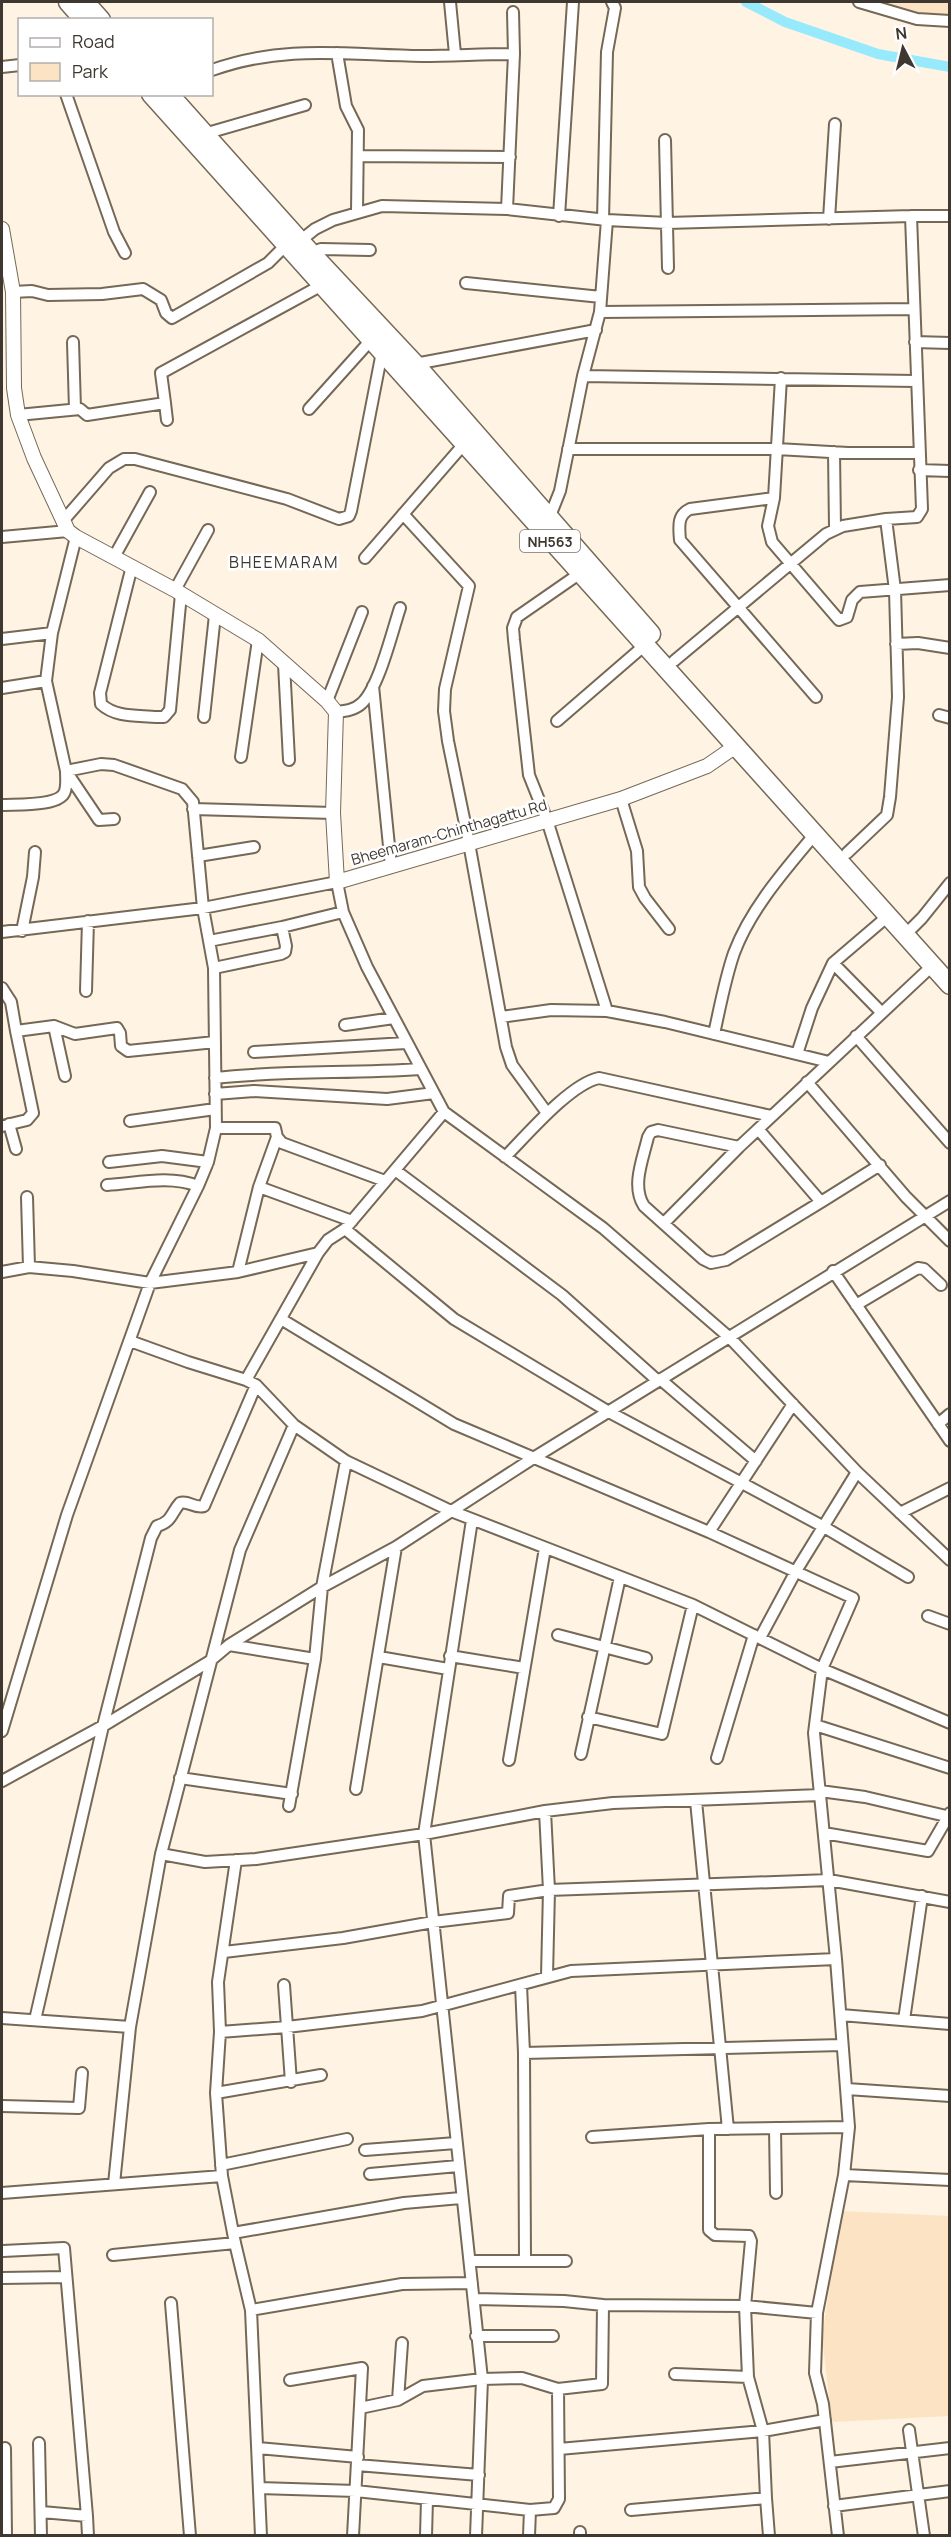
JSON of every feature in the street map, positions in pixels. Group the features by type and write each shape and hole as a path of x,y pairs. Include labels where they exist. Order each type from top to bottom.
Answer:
{"highway":[{"path":"68,2 82,18"},
{"path":"85,2 99,18"},
{"name":"NH563","path":"153,96 415,364 546,524 579,574 888,916 909,931"},
{"name":"NH563","path":"171,96 299,246 322,285 464,444 546,524 847,853 941,967 950,985"}],"street":[{"path":"450,2 455,54"},
{"path":"559,216 573,2"},
{"path":"546,524 560,491 583,376 600,312 605,220 607,52 615,8 612,2"},
{"path":"859,2 917,19 950,21"},
{"path":"507,209 514,54 513,12"},
{"path":"213,70 242,59 299,52 424,56 514,54"},
{"path":"337,53 346,106 358,130 357,212"},
{"path":"2,67 18,65"},
{"path":"67,96 114,232 125,253"},
{"path":"204,134 305,105"},
{"path":"829,219 836,124"},
{"path":"665,140 668,268"},
{"path":"358,156 510,156"},
{"path":"13,292 32,291 48,295 102,294 143,288 161,300 166,313 172,318 299,246 315,229 357,212 382,206 507,209 559,216 667,224 950,216"},
{"path":"674,662 835,528 886,519 917,517 920,514 922,509 918,453 911,216"},
{"path":"2,229 13,292 8,390 34,458 69,530 258,640 327,701 336,712 353,709 361,704 373,686 400,608"},
{"path":"299,246 321,249 370,249"},
{"path":"466,283 601,297"},
{"path":"167,420 161,373 322,285"},
{"path":"600,312 914,309"},
{"path":"415,364 596,330"},
{"path":"73,342 75,409"},
{"path":"915,342 950,343"},
{"path":"309,409 377,346"},
{"path":"2,805 49,802 60,798 65,791 66,771 46,681 52,633 69,530 109,468 124,459 135,459 287,499 344,519 351,511 377,346"},
{"path":"583,376 916,381"},
{"path":"781,378 774,498 768,525 772,542 839,620 847,617 855,595 860,592 950,585"},
{"path":"18,415 80,409 87,415 165,403"},
{"path":"365,558 464,444"},
{"path":"568,449 777,449 918,453"},
{"path":"834,452 835,528"},
{"path":"919,470 950,471"},
{"path":"114,557 150,492"},
{"path":"774,498 690,509 680,518 680,540 816,697"},
{"path":"404,514 469,586 446,689 444,711 448,741 470,843 506,1047 512,1065 547,1113"},
{"path":"847,853 888,815 897,697 895,590 886,519"},
{"path":"2,537 69,530"},
{"path":"132,566 100,693 101,704 108,711 164,717 170,710 178,592 208,530"},
{"path":"579,574 517,617 513,628 529,774 548,820 607,1011"},
{"path":"327,701 362,612"},
{"path":"204,717 215,615"},
{"path":"2,639 52,633"},
{"path":"241,757 258,640"},
{"path":"896,644 918,643 950,648"},
{"path":"557,721 645,645"},
{"path":"285,664 289,760"},
{"path":"2,688 46,681"},
{"path":"373,686 391,866"},
{"name":"Bheemaram-Chinthagattu Rd","path":"336,712 333,813 337,882 621,799 707,766 735,746"},
{"path":"2,1731 3,1718 67,1515 150,1283 198,1186 208,1162 216,1128 214,968 203,908 193,809 189,795 182,789 132,770 100,764 66,771"},
{"path":"66,771 99,820 114,819"},
{"path":"621,799 637,851 639,887 669,929"},
{"path":"193,809 333,813"},
{"path":"714,1034 735,952 754,914 778,878 815,834"},
{"path":"198,856 254,847"},
{"path":"22,931 33,877 35,852"},
{"path":"2,932 203,908 337,882 343,912 367,967 444,1112 603,1228 730,1338 857,1472 950,1560"},
{"path":"909,931 949,885"},
{"path":"209,941 343,912"},
{"path":"797,1054 812,1008 833,963 888,916"},
{"path":"86,991 88,921"},
{"path":"214,968 281,954 286,946 282,927"},
{"path":"833,963 882,1012"},
{"path":"664,1223 856,1035 941,967"},
{"path":"2,988 10,1002 33,1113 30,1118 5,1125 16,1149"},
{"path":"501,1017 550,1010 607,1011 829,1062"},
{"path":"345,1025 394,1017"},
{"path":"16,1031 54,1026 75,1034 117,1028 120,1033 121,1046 128,1051 215,1041"},
{"path":"54,1026 65,1076"},
{"path":"856,1035 950,1143"},
{"path":"254,1052 406,1043"},
{"path":"215,1078 257,1073 382,1072 420,1069"},
{"path":"506,1157 547,1113 589,1081 599,1078 771,1116"},
{"path":"807,1082 906,1197 950,1241"},
{"path":"215,1094 254,1091 387,1099 434,1093"},
{"path":"130,1121 215,1109"},
{"path":"34,2020 103,1726 154,1530 172,1518 180,1503 204,1506 251,1382 281,1318 318,1253 328,1240 348,1225 444,1112"},
{"path":"216,1128 273,1126 282,1143 386,1181"},
{"path":"739,1148 658,1130 651,1132 637,1189 644,1206 703,1259 718,1263 880,1165"},
{"path":"758,1130 821,1202"},
{"path":"238,1272 259,1187 277,1137"},
{"path":"109,1162 162,1156 208,1162"},
{"path":"394,1170 562,1295 756,1461"},
{"path":"107,1185 168,1179 184,1180 198,1186"},
{"path":"259,1187 348,1225 454,1319 609,1412 824,1527 908,1577"},
{"path":"27,1197 29,1268"},
{"path":"2,1781 103,1726 210,1661 229,1645 322,1587 396,1547 535,1457 730,1338 833,1271 950,1201"},
{"path":"2,1272 29,1268 73,1271 150,1283 238,1272 318,1253"},
{"path":"856,1305 918,1268 924,1269 941,1285"},
{"path":"833,1271 950,1441"},
{"path":"281,1318 454,1424 709,1532 853,1598 822,1669 815,1725 849,2127 844,2175 817,2313 815,2373 825,2420 838,2535"},
{"path":"130,1341 251,1382 294,1425 346,1461 451,1512 693,1605 822,1669 950,1723"},
{"path":"709,1532 793,1404"},
{"path":"938,1424 950,1414"},
{"path":"114,2184 130,2027 161,1854 240,1550 294,1425"},
{"path":"289,1806 315,1659 322,1587 346,1461"},
{"path":"717,1758 757,1637 857,1472"},
{"path":"900,1513 950,1488"},
{"path":"472,1520 424,1834 482,2379 476,2535"},
{"path":"356,1789 396,1547"},
{"path":"509,1760 545,1548"},
{"path":"581,1754 620,1577"},
{"path":"588,1717 662,1734 693,1605"},
{"path":"928,1616 950,1624"},
{"path":"558,1635 646,1658"},
{"path":"229,1645 315,1659"},
{"path":"450,1656 524,1668"},
{"path":"379,1657 448,1670"},
{"path":"815,1725 950,1768"},
{"path":"180,1778 292,1794"},
{"path":"161,1854 205,1862 256,1859 424,1834 545,1811 613,1803 696,1801 820,1793 865,1797 949,1815 928,1851 824,1833"},
{"path":"696,1801 728,2129"},
{"path":"545,1811 549,1890 547,1976"},
{"path":"236,1860 218,1982 220,2032 216,2093 222,2170 234,2238 251,2310 261,2535"},
{"path":"224,1952 343,1938 433,1922 508,1913 509,1896 549,1890 829,1880 950,1902"},
{"path":"904,2020 922,1896"},
{"path":"220,2032 287,2027 422,2011 571,1971 836,1959"},
{"path":"284,1985 291,2082"},
{"path":"521,1985 524,2053 525,2260"},
{"path":"841,2015 950,2024"},
{"path":"2,2018 130,2027"},
{"path":"524,2053 842,2045"},
{"path":"2,2106 79,2108 82,2073"},
{"path":"216,2093 291,2082 321,2075"},
{"path":"847,2089 950,2096"},
{"path":"592,2137 709,2129 849,2127"},
{"path":"775,2128 776,2193"},
{"path":"709,2129 708,2225 711,2233 745,2235 750,2238 745,2306 748,2377 763,2431 769,2535"},
{"path":"2,2193 114,2184 222,2170 347,2139"},
{"path":"365,2150 456,2143"},
{"path":"370,2174 458,2166"},
{"path":"844,2175 950,2180"},
{"path":"113,2255 234,2238 404,2203 461,2198"},
{"path":"3,2251 64,2248 88,2535"},
{"path":"470,2261 566,2261"},
{"path":"2,2278 66,2277"},
{"path":"251,2310 402,2284 472,2283"},
{"path":"474,2299 564,2301 603,2305 745,2306 817,2313"},
{"path":"171,2303 190,2535"},
{"path":"360,2408 398,2400 423,2386 482,2379 522,2378 558,2389 602,2384 603,2305"},
{"path":"476,2336 553,2336"},
{"path":"398,2400 402,2343"},
{"path":"290,2380 362,2368 353,2535"},
{"path":"675,2374 748,2377"},
{"path":"259,2488 356,2491 530,2510 554,2508 559,2499 558,2389"},
{"path":"559,2449 763,2431 825,2420"},
{"path":"909,2430 924,2535"},
{"path":"39,2443 41,2535"},
{"path":"5,2448 6,2535"},
{"path":"258,2448 479,2475"},
{"path":"830,2462 950,2448"},
{"path":"834,2506 950,2491"},
{"path":"632,2510 766,2498"},
{"path":"426,2499 426,2535"},
{"path":"529,2535 530,2510"},
{"path":"42,2512 87,2516"}],"green space":[{"path":"877,2 949,2 949,17 912,13"},
{"path":"841,2211 949,2216 949,2416 832,2422 822,2337"}],"waterway":[{"path":"746,2 785,22 878,54 950,67"}],"district":[{"name":"BHEEMARAM","path":"284,562"}]}
